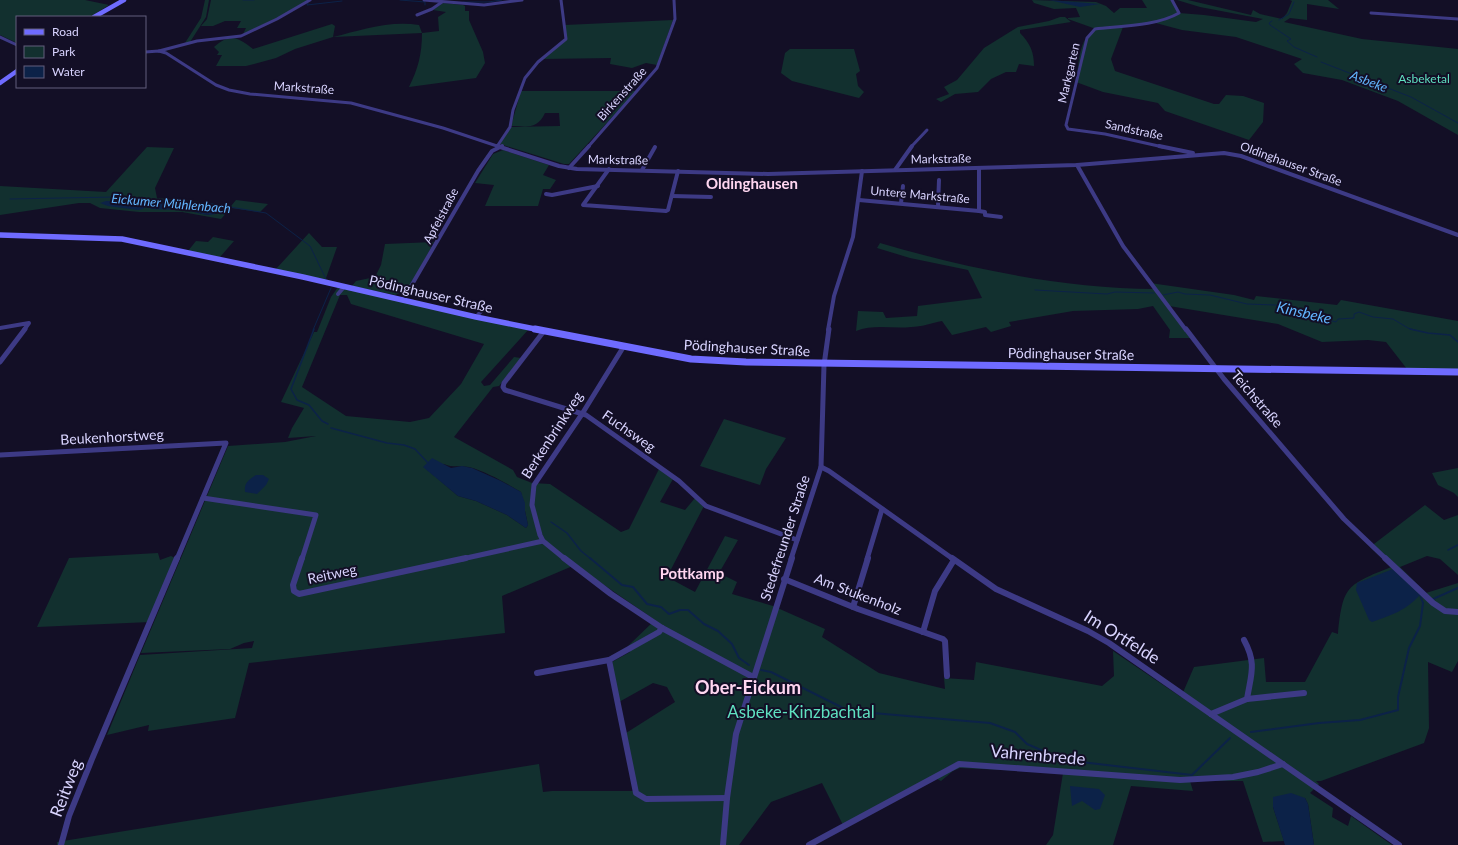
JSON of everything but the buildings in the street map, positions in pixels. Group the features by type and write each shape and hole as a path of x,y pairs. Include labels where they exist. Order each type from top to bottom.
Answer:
{"street":[{"path":"96,16 124,0"},
{"path":"159,51 192,42 242,36 277,19 310,0"},
{"path":"424,0 484,5 522,0"},
{"name":"Apfelstraße","path":"403,300 409,292 465,191 481,166 492,152 500,146 510,127 513,110 526,78 538,62 566,39 561,0"},
{"name":"Birkenstraße","path":"569,168 658,68 674,22 674,0"},
{"name":"Markgarten","path":"1068,129 1066,125 1085,44 1091,33 1095,29 1154,21 1175,16 1179,13 1172,0"},
{"path":"417,15 432,9 442,2"},
{"path":"1371,13 1458,19"},
{"path":"1,38 16,45"},
{"name":"Markstraße","path":"146,52 159,51 174,57 216,85 229,90 250,94 343,101 443,128 569,168 768,174 1077,165 1111,162"},
{"path":"0,83 16,72"},
{"name":"Sandstraße","path":"1068,129 1105,134 1196,154"},
{"path":"895,170 911,147 927,130"},
{"path":"642,170 656,147"},
{"name":"Oldinghauser Straße","path":"1111,162 1224,152 1241,156 1458,235"},
{"name":"Teichstraße","path":"1077,165 1123,246 1215,368 1344,519 1435,604 1445,610 1458,612"},
{"name":"Untere Markstraße","path":"979,168 979,211"},
{"path":"608,169 598,186 583,204 667,210 678,171"},
{"name":"Stedefreunder Straße","path":"723,845 727,798 736,734 784,579 821,467 825,363 834,296 853,237 862,171"},
{"path":"938,206 939,180"},
{"path":"546,194 552,195 598,186"},
{"path":"901,203 903,186"},
{"path":"672,196 711,197"},
{"name":"Untere Markstraße","path":"859,200 938,206 985,212 985,215 1001,217"},
{"name":"Pödinghauser Straße","path":"0,235 122,239 344,286 476,317 708,361 1458,372"},
{"path":"338,294 344,286"},
{"path":"476,317 485,306"},
{"path":"0,328 29,323 0,362"},
{"name":"Fuchsweg","path":"544,330 504,383 503,387 513,393 582,414 631,446 680,481 706,506 797,540"},
{"name":"Berkenbrinkweg","path":"624,346 582,414 532,488 537,528 543,540 599,585 662,628 753,677"},
{"name":"Reitweg","path":"61,845 69,816 92,759 226,443"},
{"name":"Beukenhorstweg","path":"0,455 226,443"},
{"name":"Im Ortfelde","path":"821,467 1000,592 1072,623 1099,637 1399,845"},
{"name":"Reitweg","path":"203,498 316,515 293,585 294,590 299,594 543,540"},
{"path":"853,607 882,509"},
{"path":"923,632 934,590 954,560"},
{"name":"Am Stukenholz","path":"784,579 853,607 943,639 945,641 946,676"},
{"path":"537,672 609,660 659,632 662,628"},
{"path":"1244,640 1251,653 1253,664 1247,699"},
{"path":"609,660 636,792 646,799 727,798"},
{"path":"1212,714 1247,699 1262,699 1304,693"},
{"name":"Vahrenbrede","path":"809,845 959,764 1181,779 1239,777 1283,764"}],"green space":[{"path":"0,0 85,0 109,5 92,16 16,16 16,43 0,35"},
{"path":"205,0 209,0 206,17 190,42 185,43 201,18"},
{"path":"211,0 308,0 281,16 243,34 246,28 237,28 241,21 225,21 213,26 201,26 207,19"},
{"name":"Asbeketal","path":"1032,0 1096,2 1106,6 1114,13 1120,8 1147,8 1142,0 1172,0 1179,13 1256,22 1263,19 1200,7 1177,0 1188,0 1251,15 1253,10 1260,14 1282,19 1287,13 1292,1 1290,0 1328,0 1339,9 1307,4 1307,20 1290,18 1284,22 1362,39 1458,49 1458,135 1398,101 1342,80 1303,73 1294,64 1302,59 1236,37 1182,30 1152,22 1123,27 1111,59 1115,71 1214,104 1219,104 1226,95 1243,96 1264,103 1263,122 1249,140 1165,111 1158,103 1103,92 1076,82 1080,52 1086,38 1096,29 1068,19 1080,17 1076,8 1054,9 1034,3"},
{"path":"443,3 465,6 465,11 469,11 469,20 483,52 485,63 476,78 409,87 419,61 422,33 439,31 438,17 446,12 433,10"},
{"path":"1060,17 1065,17 1071,22 1020,30 1020,33 1031,48 1034,66 1019,64 1016,72 1006,72 991,79 978,92 955,94 941,102 936,99 949,94 944,87 957,80 984,48 1018,27 1049,21"},
{"path":"673,20 657,65 646,63 632,68 610,64 611,58 542,59 566,40 565,25"},
{"path":"332,24 335,26 333,37 295,49 276,58 246,66 216,66 222,55 217,55 219,52 214,47 230,38 238,39 253,49"},
{"path":"397,24 419,25 422,33 333,37 376,26"},
{"path":"790,49 854,49 860,71 856,74 858,86 864,92 859,98 792,81 781,73 785,53"},
{"path":"521,91 636,91 569,164 564,164 500,144 511,127 560,126 559,113 545,113 535,125 511,126"},
{"path":"147,147 174,148 155,188 157,198 231,206 236,200 268,204 260,212 231,208 221,219 182,212 139,212 100,208 90,203 79,203 0,215 0,186 106,192","holes":["193,204 221,209 208,215 185,210"]},
{"path":"503,150 549,165 543,175 556,180 550,189 543,189 538,206 485,206 494,185 475,183 493,154"},
{"path":"309,233 322,247 337,247 325,281 276,269"},
{"path":"213,237 234,241 220,257 188,251 196,241 208,242"},
{"path":"434,242 409,289 395,295 352,286 356,281 375,277 381,265 385,244"},
{"path":"880,243 982,269 1051,281 1120,288 1155,289 1150,283 1234,295 1254,300 1256,296 1337,305 1341,300 1458,321 1458,374 1407,369 1386,342 1368,340 1322,342 1278,324 1169,306 1193,338 1169,338 1170,330 1153,306 1138,309 1073,311 1009,322 1011,326 991,332 986,327 952,335 942,321 915,327 876,327 856,331 858,311 883,312 886,318 917,316 918,306 982,298 968,270 910,258 877,248"},
{"name":"Asbeke-Kinzbachtal","path":"338,287 528,330 481,382 484,386 490,385 514,357 521,358 499,386 493,387 454,437 513,470 517,477 532,483 550,484 621,532 629,529 659,469 673,479 660,502 685,510 695,498 704,506 667,577 695,592 725,536 738,540 719,573 737,582 732,594 773,606 825,629 822,637 879,673 945,689 944,678 974,680 976,662 1102,686 1114,676 1113,651 1181,697 1194,667 1264,658 1266,682 1305,682 1332,632 1338,634 1342,605 1345,596 1350,589 1356,583 1365,578 1391,567 1370,547 1425,505 1444,520 1458,515 1458,575 1440,559 1427,556 1400,567 1426,593 1458,583 1458,661 1452,672 1428,662 1429,728 1424,743 1321,781 1316,781 1319,784 1310,793 1333,808 1332,817 1348,826 1351,816 1392,845 1314,845 1308,804 1305,798 1273,807 1284,841 1263,842 1243,781 1190,781 1193,791 1131,786 1113,845 1046,845 1053,835 1063,773 960,768 953,771 941,781 935,778 843,825 822,783 771,802 739,845 57,845 57,842 539,764 543,792 637,791 626,733 675,702 667,687 653,683 619,702 612,662 630,652 628,646 655,620 575,565 502,596 505,633 249,663 235,718 148,731 149,725 107,735 140,655 252,648 254,641 244,643 230,649 141,653 228,446 285,442 316,436 288,438 304,408 281,402 314,332 317,332 331,297","holes":["340,295 347,295 351,304 484,344 461,384 429,418 410,422 346,416 302,387","444,464 450,466 466,466 476,469 521,492 528,525 526,528 507,515 476,501 458,496 424,467"]},
{"path":"724,419 786,438 766,469 760,485 700,466"},
{"path":"1458,468 1458,497 1454,493 1438,485 1432,473"},
{"path":"158,553 160,560 171,556 175,558 150,622 37,627 69,558"}],"water":[{"path":"1049,0 1100,4 1080,7"},
{"path":"106,201 148,203 143,209 138,210 108,206 100,203"},
{"path":"155,203 184,203 184,205 179,210 150,209"},
{"path":"193,204 221,209 218,213 209,215 185,210"},
{"path":"432,458 451,468 462,466 472,468 521,492 525,503 528,525 526,528 507,515 476,501 458,496 423,467"},
{"path":"256,475 263,475 269,479 266,485 257,494 245,492 246,484"},
{"path":"1393,569 1420,595 1403,609 1392,615 1372,622 1369,620 1356,590 1357,583"},
{"path":"1070,786 1099,789 1105,795 1100,809 1095,810 1082,801 1072,806"},
{"path":"1291,793 1305,798 1308,804 1314,845 1285,845 1273,807 1273,797"}],"waterway":[{"path":"243,0 254,0"},
{"path":"400,0 425,2 425,5"},
{"path":"463,2 488,2 502,0"},
{"path":"308,3 307,5 342,1"},
{"name":"Asbeke","path":"1279,20 1289,14 1294,2"},
{"name":"Asbeke","path":"1272,21 1269,23 1270,25 1291,39 1287,41 1294,47 1317,57"},
{"name":"Asbeke","path":"1321,62 1411,97 1458,123"},
{"name":"Eickumer Mühlenbach","path":"10,199 115,197 206,203 266,213 310,246 326,279"},
{"name":"Eickumer Mühlenbach","path":"313,330 331,288"},
{"name":"Kinsbeke","path":"1035,290 1107,294 1115,292 1154,293"},
{"name":"Kinsbeke","path":"1163,295 1178,292 1185,294 1210,295 1247,304 1275,305 1336,322 1338,319 1354,318 1354,314 1359,312 1373,317 1393,319 1413,330"},
{"name":"Eickumer Mühlenbach","path":"314,329 291,389 297,400 309,405 322,421 328,424"},
{"name":"Kinsbeke","path":"1413,330 1450,335 1458,342"},
{"name":"Eickumer Mühlenbach","path":"331,428 387,443 404,445 415,449 428,463"},
{"name":"Eickumer Mühlenbach","path":"551,522 567,533 581,551 591,559"},
{"path":"1448,550 1458,545"},
{"name":"Eickumer Mühlenbach","path":"590,558 622,585 633,587 647,604 661,607 669,614 680,610 688,610 704,624 718,631 732,644 739,658 749,665"},
{"name":"Eickumer Mühlenbach","path":"1433,599 1458,588"},
{"name":"Eickumer Mühlenbach","path":"1251,732 1319,723 1360,720 1398,710 1398,697 1409,648 1420,626 1423,603 1420,595"},
{"name":"Eickumer Mühlenbach","path":"761,670 771,672 849,711 990,723 1015,732 1027,744 1064,760 1192,775 1230,738"}],"district":[{"name":"Oldinghausen","path":"752,184"},
{"name":"Pottkamp","path":"692,574"},
{"name":"Ober-Eickum","path":"748,688"}]}
